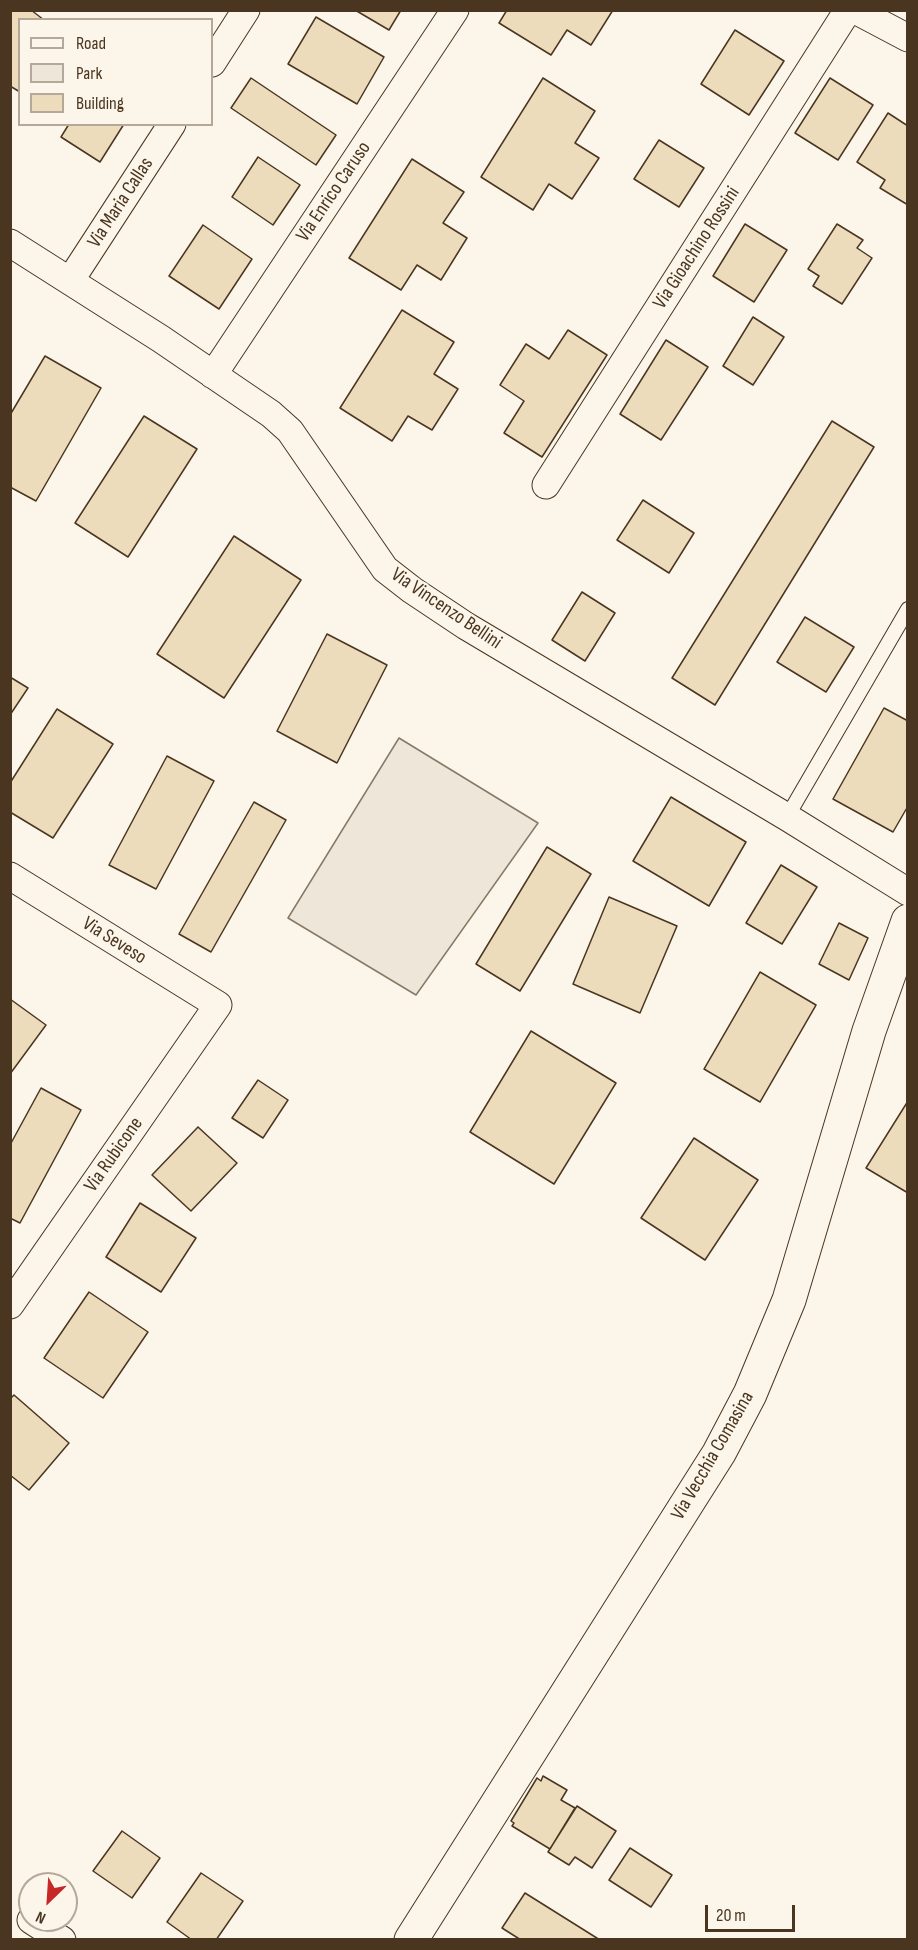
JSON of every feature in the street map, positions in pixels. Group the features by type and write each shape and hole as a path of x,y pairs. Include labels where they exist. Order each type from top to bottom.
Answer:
{"street":[{"path":"213,61 246,10"},
{"name":"Via Enrico Caruso","path":"213,375 455,10"},
{"name":"Via Gioachino Rossini","path":"546,485 848,10"},
{"path":"855,10 908,38"},
{"name":"Via Maria Callas","path":"70,281 171,126"},
{"name":"Via Vincenzo Bellini","path":"10,243 271,414 290,431 385,569 393,576 466,626 787,817 908,892"},
{"name":"Via Seveso","path":"10,876 218,1005"},
{"name":"Via Vecchia Comasina","path":"411,1940 719,1453 750,1394 789,1300 869,1031 908,921"},
{"name":"Via Rubicone","path":"10,1305 218,1005"},
{"path":"50,1932 63,1940"}],"lane":[{"path":"787,817 908,609"}],"green space":[{"path":"399,738 538,823 416,995 288,918"}],"building":[{"path":"10,10 31,10 41,18 18,18 18,91 10,86"},
{"path":"355,10 401,10 389,30"},
{"path":"507,10 613,10 591,45 567,30 551,55 499,23"},
{"path":"316,17 384,57 357,104 288,64"},
{"path":"735,30 784,61 749,115 701,84"},
{"path":"251,78 336,135 316,165 231,108"},
{"path":"543,78 595,111 575,143 599,158 572,199 549,184 533,210 481,177"},
{"path":"830,78 873,105 838,160 795,133"},
{"path":"888,113 908,126 908,205 880,188 885,180 857,162"},
{"path":"68,126 123,126 100,162 61,137"},
{"path":"659,140 704,168 679,207 634,179"},
{"path":"258,157 300,185 273,225 232,197"},
{"path":"412,159 464,192 443,223 467,238 441,280 417,265 401,290 349,258"},
{"path":"745,224 787,250 754,302 713,276"},
{"path":"837,224 863,240 857,248 872,258 842,304 813,286 819,276 808,269"},
{"path":"203,225 252,259 219,309 169,276"},
{"path":"402,310 454,342 434,374 458,389 432,430 408,416 392,441 340,408"},
{"path":"753,317 784,337 753,385 723,366"},
{"path":"568,330 607,355 542,457 504,433 524,401 500,385 526,344 549,359"},
{"path":"666,340 708,367 661,440 620,414"},
{"path":"45,356 101,388 36,501 10,487 10,415"},
{"path":"144,416 197,449 128,557 75,523"},
{"path":"832,421 874,447 715,705 672,678"},
{"path":"643,500 694,533 669,573 617,540"},
{"path":"234,536 301,580 224,698 157,654"},
{"path":"582,592 615,613 585,661 552,640"},
{"path":"805,617 854,647 826,692 777,662"},
{"path":"327,634 387,665 337,763 277,731"},
{"path":"10,677 28,688 10,715"},
{"path":"884,708 908,721 908,806 893,832 833,799"},
{"path":"57,709 113,744 53,838 10,812 10,783"},
{"path":"167,756 214,781 156,889 109,865"},
{"path":"671,797 746,842 709,906 633,861"},
{"path":"254,802 286,820 211,952 179,934"},
{"path":"547,847 591,874 520,991 476,964"},
{"path":"781,865 817,887 782,944 746,923"},
{"path":"609,897 677,926 640,1013 573,984"},
{"path":"839,923 868,938 849,980 819,964"},
{"path":"760,972 816,1005 760,1102 704,1069"},
{"path":"10,999 46,1025 10,1074"},
{"path":"531,1031 616,1083 554,1184 470,1132"},
{"path":"258,1080 288,1100 263,1138 232,1118"},
{"path":"41,1088 81,1110 20,1223 10,1218 10,1145"},
{"path":"908,1101 908,1193 866,1168"},
{"path":"198,1127 237,1163 191,1211 152,1175"},
{"path":"694,1138 758,1180 705,1260 641,1218"},
{"path":"140,1203 196,1238 161,1292 106,1257"},
{"path":"89,1292 148,1332 103,1398 44,1358"},
{"path":"14,1395 69,1443 29,1490 10,1475 10,1399"},
{"path":"543,1776 567,1790 561,1800 575,1808 550,1849 512,1826 514,1823 511,1821 537,1778 541,1781"},
{"path":"577,1806 616,1831 592,1868 575,1857 569,1865 548,1852"},
{"path":"122,1831 160,1858 132,1898 93,1871"},
{"path":"630,1848 672,1875 651,1907 609,1880"},
{"path":"201,1873 243,1901 216,1940 192,1940 167,1922"},
{"path":"525,1893 600,1940 521,1940 502,1928"}]}
